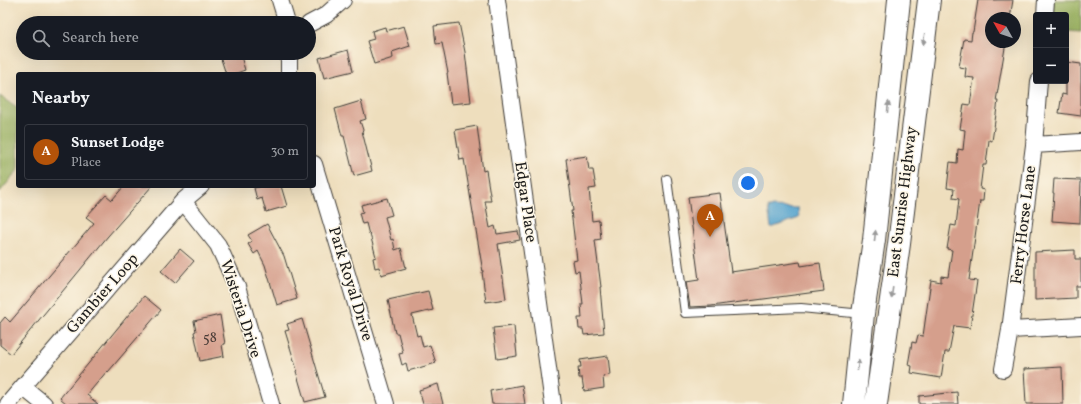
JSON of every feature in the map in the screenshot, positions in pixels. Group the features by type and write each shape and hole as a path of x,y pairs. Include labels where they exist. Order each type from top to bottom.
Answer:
{"main road":[{"name":"East Sunrise Highway","path":"854,404 874,240 899,0"},
{"name":"East Sunrise Highway","path":"876,404 899,244 929,0"}],"street":[{"path":"280,0 285,16"},
{"path":"316,20 326,15 343,0"},
{"name":"Edgar Place","path":"497,0 553,404"},
{"path":"1045,12 1046,0"},
{"path":"289,60 289,72"},
{"name":"Ferry Horse Lane","path":"1003,369 1010,330 1034,144 1039,84"},
{"path":"1034,144 1081,142"},
{"name":"Park Royal Drive","path":"316,171 386,404"},
{"name":"Gambier Loop","path":"8,404 183,201 199,188"},
{"name":"Wisteria Drive","path":"183,201 218,245 237,287 271,404"},
{"path":"1010,330 1081,326"},
{"path":"23,387 44,404"}],"lane":[{"path":"666,179 685,313 801,308 864,314"}],"green space":[{"path":"1053,0 1081,0 1081,33 1069,32 1069,12 1051,12"},
{"path":"0,96 16,108 16,172 0,192"}],"water":[{"path":"768,207 798,208 799,218 771,228"}],"building":[{"path":"978,0 1013,0 1011,12 985,12 985,48 1005,48 996,101 998,101 992,141 989,140 986,165 983,165 980,189 984,190 983,201 980,201 969,280 977,281 970,328 954,326 949,352 945,352 941,378 911,373 912,366 908,365 912,342 916,343 918,335 923,336 931,280 941,282 941,276 948,277 952,250 947,249 951,225 956,226 959,199 953,198 954,189 947,188 950,162 957,163 958,149 963,150 965,130 960,129 964,104 970,105 974,78 965,77 966,68 959,67 964,39 971,40"},
{"path":"459,23 465,52 471,102 451,104 448,73 442,43 436,44 434,26"},
{"path":"404,26 410,46 392,52 393,58 374,64 367,41 374,39 372,31 385,27 386,31"},
{"path":"348,50 353,71 324,78 319,58"},
{"path":"221,60 242,60 245,70 240,72 225,72"},
{"path":"1069,62 1081,64 1081,116 1059,113 1062,94 1066,95 1066,84 1069,84"},
{"path":"361,101 366,119 360,121 372,171 354,176 344,136 342,136 335,109"},
{"path":"477,126 483,171 486,170 491,201 485,201 490,228 495,226 497,234 518,231 520,240 498,244 506,299 486,302 483,272 464,159 460,160 455,130"},
{"path":"587,156 589,170 593,170 596,188 589,189 592,221 599,220 601,239 595,240 601,287 604,333 584,335 583,329 579,329 578,318 582,318 581,304 583,304 579,271 575,272 573,261 577,260 571,211 573,211 566,159"},
{"path":"1054,179 1081,180 1080,223 1052,221"},
{"path":"122,188 150,188 108,236 11,354 0,345 0,323 5,317 10,322 94,223 86,217 106,195 112,200"},
{"path":"254,188 282,188 287,206 266,212 262,198 257,200"},
{"path":"720,193 731,272 800,262 801,266 820,263 824,291 711,306 690,307 686,282 699,280 688,197"},
{"path":"387,198 392,215 385,217 391,240 393,239 395,250 401,248 406,268 381,275 379,267 375,268 373,258 376,257 370,234 369,235 366,223 362,224 359,213 363,212 361,205"},
{"path":"267,224 284,256 297,299 277,305 265,265 258,251 254,254 248,244 252,241 248,235"},
{"path":"180,249 194,261 175,283 161,271"},
{"path":"1075,250 1075,259 1081,259 1081,286 1076,286 1076,298 1035,300 1035,252"},
{"path":"428,291 433,310 412,315 417,336 420,335 423,347 430,345 436,363 408,371 406,363 402,365 399,354 403,353 398,333 395,333 388,300"},
{"path":"144,296 161,310 87,395 98,404 67,404 60,398"},
{"path":"220,315 225,344 222,345 224,356 200,361 194,332 196,331 194,321"},
{"path":"302,319 325,397 305,402 285,331 289,330 287,324"},
{"path":"514,326 517,356 497,359 493,328"},
{"path":"608,356 610,375 603,376 604,388 584,391 582,378 579,378 578,367 581,367 580,360"},
{"path":"1062,367 1063,404 1026,404 1024,369"},
{"path":"438,384 443,404 423,404 419,390"},
{"path":"522,385 525,404 492,404 490,391"},
{"path":"957,392 958,404 919,404 919,396"}],"place":[{"name":"Sunset Lodge","path":"710,237"}]}
